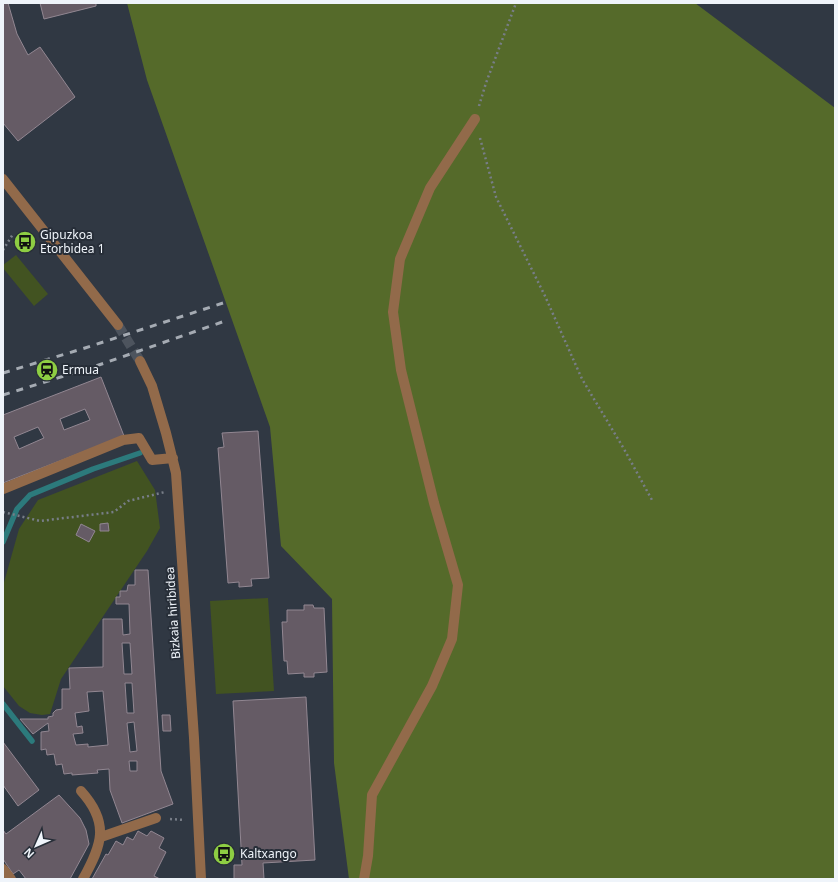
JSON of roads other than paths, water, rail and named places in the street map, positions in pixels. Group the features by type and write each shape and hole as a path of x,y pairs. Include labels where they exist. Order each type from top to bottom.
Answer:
{"street":[{"path":"364,879 368,856 372,795 432,686 452,639 458,585 434,503 401,370 393,312 400,259 430,188 475,119"},
{"path":"3,180 118,325"},
{"name":"Bizkaia hiribidea","path":"140,361 152,386 176,473 194,738 201,874"},
{"path":"3,489 123,440 139,438 152,460 172,458"},
{"path":"81,791 91,802 100,822 101,837 97,850 83,879"},
{"path":"101,837 156,818"},
{"path":"3,869 11,879"}],"waterway":[{"path":"3,542 17,509 30,495 93,469 140,453"},
{"path":"3,704 32,741"}],"tunnel":[{"path":"118,325 140,361"}],"railway":[{"path":"3,373 223,303"},
{"path":"3,395 93,367 228,320"}],"place":[{"name":"Gipuzkoa Etorbidea 1","path":"25,242"},
{"name":"Ermua","path":"47,370"},
{"name":"Kaltxango","path":"224,854"}]}
